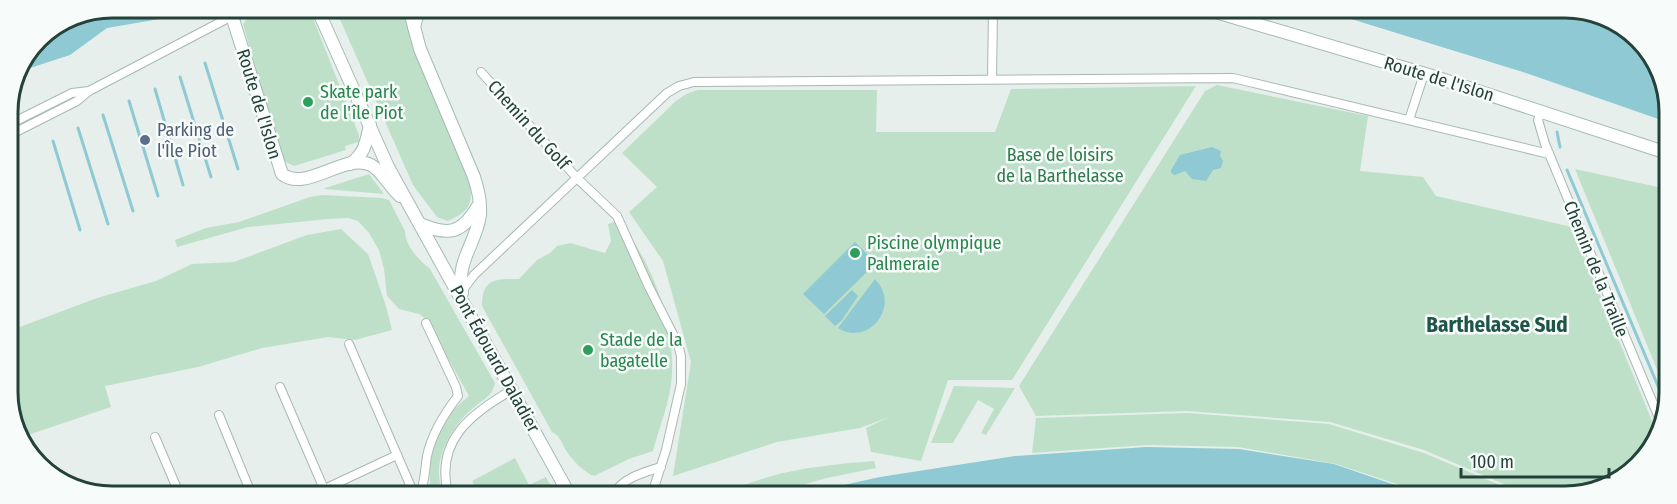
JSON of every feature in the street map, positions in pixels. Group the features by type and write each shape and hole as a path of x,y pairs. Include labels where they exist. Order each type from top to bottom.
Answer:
{"main road":[{"name":"Route de l'Islon","path":"233,18 282,174 288,178 302,179 350,164"},
{"name":"Pont Édouard Daladier","path":"322,18 388,167 462,296 565,486"},
{"path":"412,18 420,49 474,177 480,203 478,222 459,279 462,296"},
{"path":"414,27 416,18"},
{"name":"Route de l'Islon","path":"1236,18 1424,74 1659,150"},
{"path":"350,164 363,152 370,125"},
{"path":"350,164 361,162 374,167 410,205"},
{"path":"420,224 441,231 462,227 480,203"}],"street":[{"path":"18,131 228,18"},
{"path":"992,79 993,18"},
{"name":"Chemin du Golf","path":"481,72 577,178 617,216 678,344 681,356 681,384 655,486"},
{"path":"1409,120 1424,74"},
{"path":"462,296 474,275 667,93 679,86 694,82 1233,78 1549,154"},
{"path":"18,120 72,93 89,91"},
{"name":"Chemin de la Traille","path":"1541,111 1538,120 1540,131 1657,412"},
{"path":"424,486 428,455 435,432 441,419 458,396 426,323"},
{"path":"348,344 411,486"},
{"path":"280,387 319,486"},
{"path":"446,486 444,478 446,461 456,435 478,411 512,390"},
{"path":"219,415 248,486"},
{"path":"155,437 176,486"},
{"path":"332,486 397,455"},
{"path":"620,486 661,466"},
{"path":"632,478 639,479 648,486"}],"green space":[{"path":"248,18 313,18 359,135 359,142 345,146 346,150 294,166 282,160 243,24"},
{"path":"339,18 406,18 413,46 470,182 470,202 465,211 448,221 437,217 413,185"},
{"path":"1217,85 1368,116 1360,171 1423,177 1436,196 1572,227 1653,424 1632,459 1612,473 1590,483 1572,486 1509,486 1424,450 1330,422 1187,411 1036,416 1019,386 1205,91"},
{"name":"Base de loisirs de la Barthelasse","path":"1196,86 1012,380 948,380 921,461 871,452 866,428 889,417 860,428 777,442 673,476 691,362 663,261 629,212 657,187 622,153 676,101 698,90 877,90 876,132 995,132 1011,89"},
{"path":"1575,169 1659,187 1659,374"},
{"path":"369,174 384,194 324,189 325,188"},
{"path":"322,195 389,200 405,231 410,247 430,269 495,383 489,395 463,418 449,437 439,470 441,486 430,486 431,464 436,439 448,417 469,396 426,319 419,314 399,309 387,296 379,250 369,233 358,221 348,218 328,219 248,227 177,247 175,240 206,228 239,222 310,197"},
{"path":"617,221 642,255 660,297 671,342 671,384 653,451 629,459 594,476 576,462 552,432 482,306 488,285 497,280 519,279 537,260 557,246 570,243 605,253 611,241 608,224"},
{"path":"341,229 368,254 392,330 355,340 328,337 262,348 198,367 105,386 111,407 28,435 20,411 18,392 18,328 97,298 156,281 192,264 234,262 307,235"},
{"path":"954,386 1015,388 986,435 981,433 994,409 978,400 953,443 931,443"},
{"path":"1188,413 1329,424 1424,453 1502,486 1403,486 1336,464 1238,447 1147,445 1032,453 1036,418"},
{"path":"515,458 529,485 546,477 551,486 475,486 472,481"},
{"path":"874,461 876,468 798,486 742,486 794,471"}],"water":[{"path":"112,18 165,18 107,28 70,55 29,68 50,41 82,23"},
{"path":"1348,18 1565,18 1590,21 1622,37 1640,55 1652,76 1657,93 1659,119 1526,73"},
{"path":"1212,147 1221,151 1220,156 1223,161 1221,168 1213,170 1206,181 1192,179 1185,171 1175,175 1171,173 1180,155"},
{"path":"855,242 876,263 824,314 803,294"},
{"path":"875,279 882,290 885,301 878,321 870,328 860,332 849,332 838,328"},
{"path":"852,290 858,296 842,320 835,326 825,316"},
{"path":"1146,447 1239,449 1334,464 1398,486 839,486 880,477 1015,456"}],"waterway":[{"path":"205,63 238,169"},
{"path":"180,77 211,177"},
{"path":"155,89 183,185"},
{"path":"129,101 158,196"},
{"path":"103,115 133,211"},
{"path":"78,128 108,224"},
{"path":"1557,132 1560,147"},
{"path":"53,141 80,230"},
{"path":"1567,170 1659,388"}],"place":[{"name":"Skate park de l'île Piot","path":"308,102"},
{"name":"Parking de l'Île Piot","path":"145,140"},
{"name":"Piscine olympique Palmeraie","path":"855,253"},
{"name":"Stade de la bagatelle","path":"588,350"}],"district":[{"name":"Barthelasse Sud","path":"1497,325"}]}
